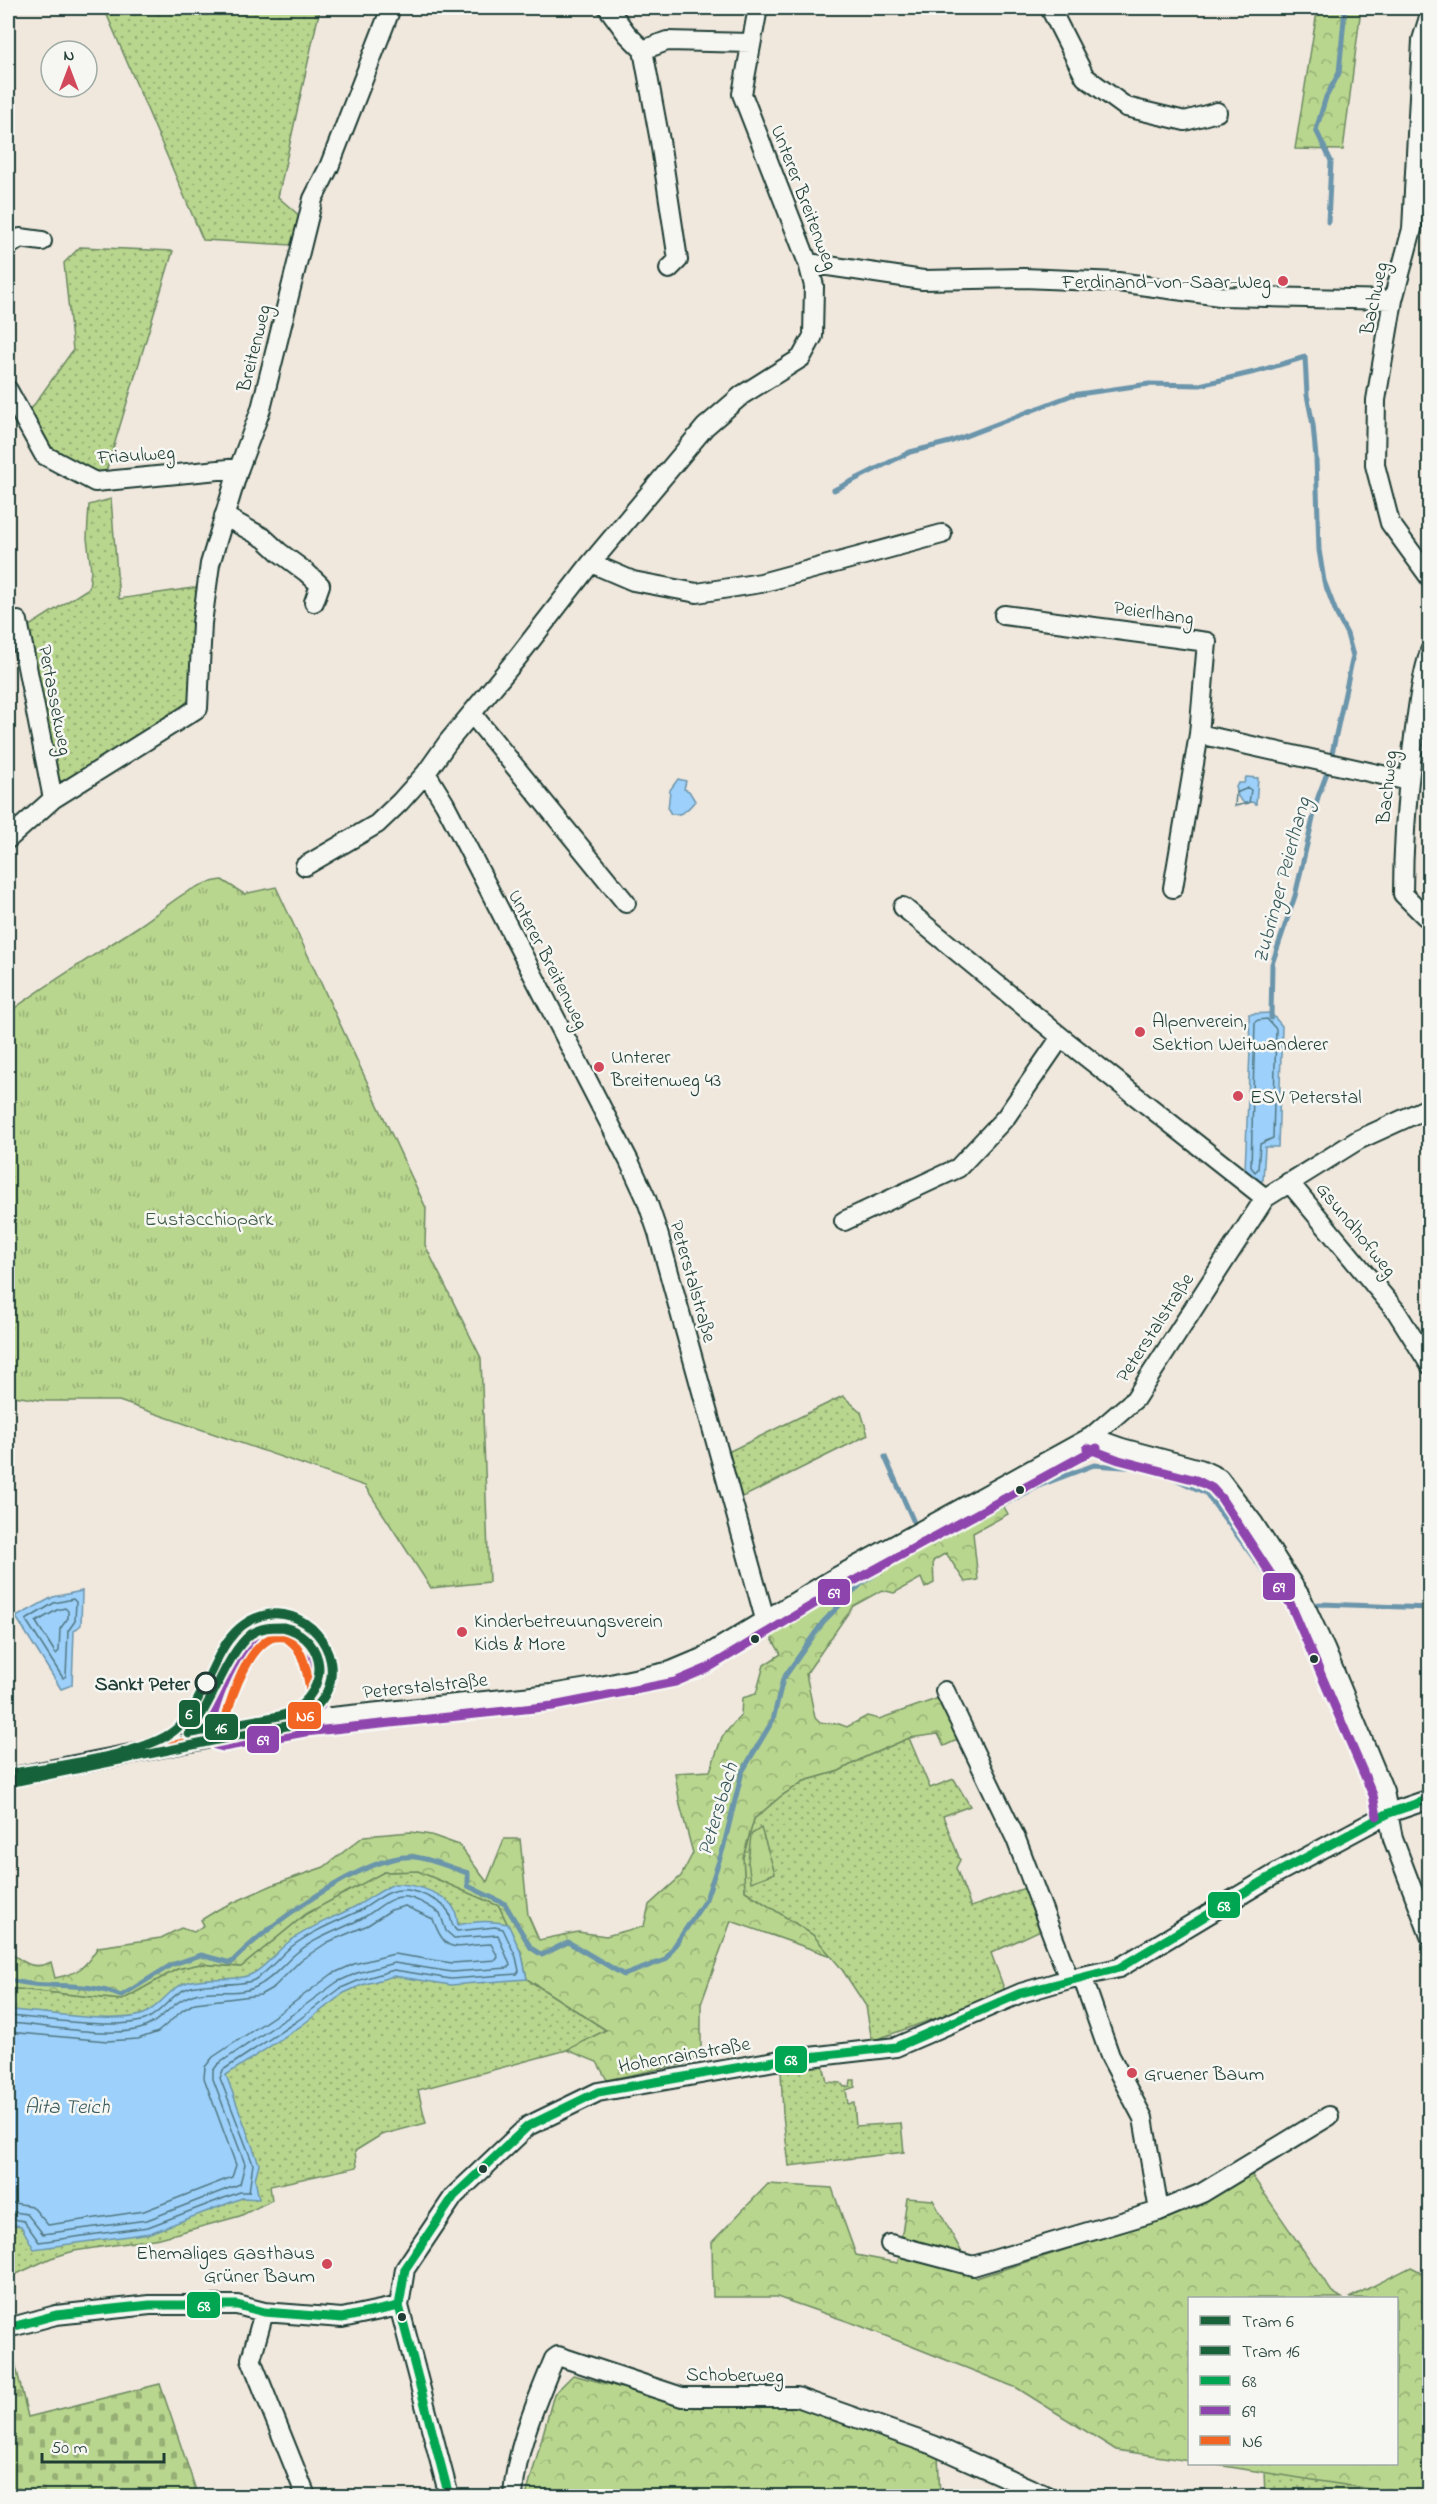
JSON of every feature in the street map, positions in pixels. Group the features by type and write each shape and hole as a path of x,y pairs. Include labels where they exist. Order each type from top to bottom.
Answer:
{"street":[{"name":"Breitenweg","path":"198,708 202,623 210,564 239,468 261,410 313,200 329,167 391,8"},
{"path":"608,8 627,34 643,50 660,141 678,260 669,269"},
{"name":"Unterer Breitenweg","path":"305,866 377,824 426,773 591,563 705,427 742,395 801,358 813,336 814,286 808,263 742,94 758,8"},
{"path":"1050,8 1085,77 1126,107 1185,121 1217,112"},
{"name":"Bachweg","path":"1430,14 1422,40 1412,229 1393,300 1376,400 1375,465 1390,523 1430,578"},
{"path":"643,50 668,41 751,43"},
{"path":"8,246 20,238 42,241"},
{"path":"808,263 923,280 1024,278 1118,282 1220,296 1393,300"},
{"name":"Friaulweg","path":"8,390 44,455 95,482 239,468"},
{"path":"224,516 264,538 320,585 314,602"},
{"path":"591,563 633,581 697,593 761,583 942,534"},
{"name":"Peierlhang","path":"1004,615 1207,642 1199,734 1173,888"},
{"name":"Pertassekweg","path":"8,625 18,621 53,799"},
{"name":"Bachweg","path":"1430,651 1422,674 1408,781 1403,848 1403,894 1425,915 1430,916"},
{"name":"Pertassekweg","path":"8,840 53,799 198,708"},
{"path":"472,714 626,903"},
{"path":"1199,734 1408,781"},
{"name":"Unterer Breitenweg","path":"426,773 445,804 646,1198"},
{"path":"903,907 1061,1038 1265,1198"},
{"path":"844,1221 958,1168 1006,1118 1061,1038"},
{"name":"Peterstalstraße","path":"8,1778 303,1720 530,1696 601,1686 671,1671 702,1658 765,1619 1091,1437 1135,1399 1265,1198 1358,1140 1430,1107"},
{"name":"Gsundhofweg","path":"1289,1182 1396,1311 1430,1365"},
{"name":"Peterstalstraße","path":"646,1198 658,1233 765,1619"},
{"path":"1091,1437 1122,1448 1200,1469 1219,1478 1254,1524 1304,1603 1384,1791 1393,1839 1430,1936"},
{"path":"945,1691 1016,1839 1110,2056 1143,2118 1159,2211"},
{"name":"Hohenrainstraße","path":"399,2306 405,2269 454,2196 528,2127 598,2092 775,2061 896,2047 1021,1993 1076,1977 1119,1968 1277,1873 1389,1814 1430,1799"},
{"path":"890,2244 973,2266 1159,2211 1202,2193 1329,2116"},
{"path":"8,2328 56,2315 150,2305 237,2305 264,2312 342,2318 399,2306 449,2496"},
{"path":"264,2312 251,2358 306,2496"},
{"name":"Schoberweg","path":"513,2496 524,2438 532,2412 554,2359 558,2356 682,2397 797,2397 933,2445 1047,2496"}],"green space":[{"path":"104,8 320,8 278,197 302,218 292,245 203,240"},
{"path":"1320,8 1361,8 1343,150 1295,149 1316,18"},
{"path":"80,247 173,251 105,475 59,458 31,409 73,350 64,263"},
{"path":"111,499 119,599 200,587 193,696 164,722 67,782 59,780 53,772 29,626 89,588 91,570 87,538 89,505"},
{"name":"Eustacchiopark","path":"222,880 244,894 276,887 426,1208 425,1245 481,1358 489,1582 431,1588 365,1486 119,1401 46,1401 8,1395 8,1013 178,898 198,886"},
{"path":"843,1396 861,1412 868,1435 739,1499 726,1453"},
{"path":"1000,1500 1008,1514 973,1533 978,1580 965,1582 946,1553 933,1561 934,1583 925,1588 921,1578 894,1593 882,1590 853,1606 806,1674 815,1718 820,1723 847,1727 867,1716 879,1719 942,1697 955,1722 957,1740 944,1746 938,1734 909,1738 839,1771 804,1781 781,1796 754,1819 743,1857 745,1891 813,1935 831,1956 731,1921 701,2004 701,2054 684,2064 607,2080 597,2062 567,2050 606,2030 527,1979 522,1955 499,1906 418,1871 384,1872 306,1914 241,1967 200,1964 177,1969 122,2000 8,1988 8,1951 28,1964 39,1966 51,1962 55,1978 70,1974 81,1969 98,1947 161,1938 181,1928 194,1932 204,1925 201,1920 219,1909 275,1884 324,1867 364,1836 411,1832 431,1835 459,1845 487,1882 504,1839 520,1839 528,1915 539,1940 578,1932 606,1936 644,1926 649,1905 681,1876 693,1853 680,1805 675,1773 710,1771 722,1737 741,1715 742,1698 756,1694 764,1665 781,1654 768,1632 795,1612 852,1577"},
{"path":"909,1738 930,1788 954,1779 970,1806 943,1816 960,1860 956,1868 971,1907 1025,1888 1043,1929 991,1953 1005,1991 872,2041 866,2006 841,1968 813,1935 745,1891 743,1857 754,1819 781,1796 804,1781 839,1771"},
{"path":"761,1828 775,1873 751,1882 748,1861 751,1835"},
{"path":"418,1871 499,1906 522,1955 527,1979 606,2030 567,2050 418,2090 426,2123 381,2135 355,2151 357,2167 270,2186 272,2200 240,2216 160,2238 74,2251 51,2258 8,2278 8,1988 122,2000 177,1969 200,1964 241,1967 306,1914 355,1886 384,1872"},
{"path":"823,2065 827,2082 841,2083 844,2087 850,2086 851,2080 855,2080 855,2087 846,2090 848,2104 854,2103 856,2126 901,2123 904,2152 789,2166 781,2071"},
{"path":"1251,2174 1332,2292 1340,2297 1188,2297 1188,2461 1116,2450 1017,2388 858,2325 777,2297 713,2297 712,2242 768,2184 832,2188 856,2255 898,2263 907,2198 933,2200 976,2278 1166,2218"},
{"path":"1411,2267 1429,2276 1429,2496 1386,2496 1383,2491 1217,2465 1398,2465 1398,2297 1351,2297"},
{"path":"12,2350 28,2417 160,2384 198,2496 8,2496 8,2351"},
{"path":"573,2375 677,2402 797,2403 938,2454 940,2496 526,2496 554,2394"},
{"path":"1264,2471 1383,2491 1386,2496 1265,2496"}],"water":[{"path":"1246,777 1258,778 1256,804 1244,803 1238,797 1236,786 1244,783"},
{"path":"678,779 686,781 684,789 689,791 695,801 682,813 671,814 668,809 670,790"},
{"path":"1271,1013 1282,1026 1278,1147 1265,1147 1263,1180 1257,1183 1245,1171 1250,1050 1249,1014"},
{"path":"82,1591 81,1625 74,1631 72,1685 61,1689 16,1617 53,1597"},
{"name":"Aita Teich","path":"394,1884 419,1887 445,1899 455,1911 458,1925 483,1921 508,1924 522,1955 527,1979 451,1985 394,1976 362,1985 344,1993 301,2026 226,2075 259,2164 255,2179 259,2199 242,2198 150,2233 34,2249 21,2226 8,2224 8,2010 98,2018 132,2017 144,2014 182,1984 204,1979 238,1978 252,1974 299,1935"}],"waterway":[{"name":"Zubringer Peierlhang","path":"1328,222 1331,161 1316,130 1326,97 1339,73 1345,8"},
{"path":"834,490 910,452 950,442 1072,395 1149,384 1200,385 1305,357 1307,395 1316,458 1319,550 1324,581 1347,634 1353,656 1331,758"},
{"name":"Zubringer Peierlhang","path":"1271,1018 1272,964 1295,896 1318,797 1328,770"},
{"path":"885,1457 913,1520"},
{"name":"Petersbach","path":"8,1979 35,1984 92,1988 121,1996 171,1965 201,1955 231,1963 266,1931 317,1895 371,1866 395,1858 415,1857 468,1873 468,1886 505,1904 531,1948 542,1955 568,1942 624,1975 665,1960 706,1899 723,1849 742,1772 773,1720 783,1679 823,1622 861,1584 902,1557 1041,1485 1094,1465 1153,1469 1206,1493 1289,1606 1322,1604 1430,1608"}],"tram line":[{"name":"6","path":"8,1774 96,1759 142,1747 161,1739 175,1730 187,1717 197,1702 221,1651 232,1636 244,1624 261,1616 277,1614 306,1623 325,1646 330,1661 331,1676 327,1691 312,1711 291,1725 8,1783"},
{"path":"125,1751 165,1744 186,1734 199,1722 209,1706 234,1652 245,1637 258,1626 276,1620 291,1621 304,1625 324,1644 329,1657 330,1685 319,1705 307,1716 286,1727 271,1731"},
{"name":"16","path":"283,1627 295,1631 305,1639 316,1654 318,1676 308,1698 289,1713 189,1734 205,1710 242,1642 259,1630 283,1627"}],"transit line":[{"name":"69","path":"1087,1448 1119,1460 1196,1480 1212,1488 1221,1498 1291,1605 1373,1795 1377,1816"},
{"name":"69","path":"321,1706 320,1679 310,1645 291,1626 268,1626 257,1633 247,1644 228,1676 215,1711 211,1726 211,1739 215,1745 223,1747 305,1732 553,1706 675,1682 708,1668 839,1589 1097,1448"},
{"name":"N6","path":"8,1778 285,1723 300,1718 307,1713 309,1707 309,1682 298,1649 286,1637 271,1638 261,1645 245,1667 228,1710 222,1735"},
{"name":"68","path":"449,2496 399,2306 405,2269 454,2196 528,2126 598,2092 775,2061 896,2047 1021,1993 1119,1968 1277,1873 1389,1813 1430,1799"},
{"name":"68","path":"8,2328 56,2315 150,2305 237,2305 264,2312 342,2318 399,2306"}],"place":[{"name":"Ferdinand-von-Saar-Weg","path":"1283,281"},
{"name":"Alpenverein, Sektion Weitwanderer","path":"1140,1032"},
{"name":"Unterer Breitenweg 43","path":"599,1067"},
{"name":"ESV Peterstal","path":"1238,1096"},
{"name":"Kinderbetreuungsverein Kids & More","path":"462,1632"},
{"name":"Sankt Peter","path":"206,1683"},
{"name":"Gruener Baum","path":"1132,2073"},
{"name":"Ehemaliges Gasthaus Grüner Baum","path":"327,2264"}]}
